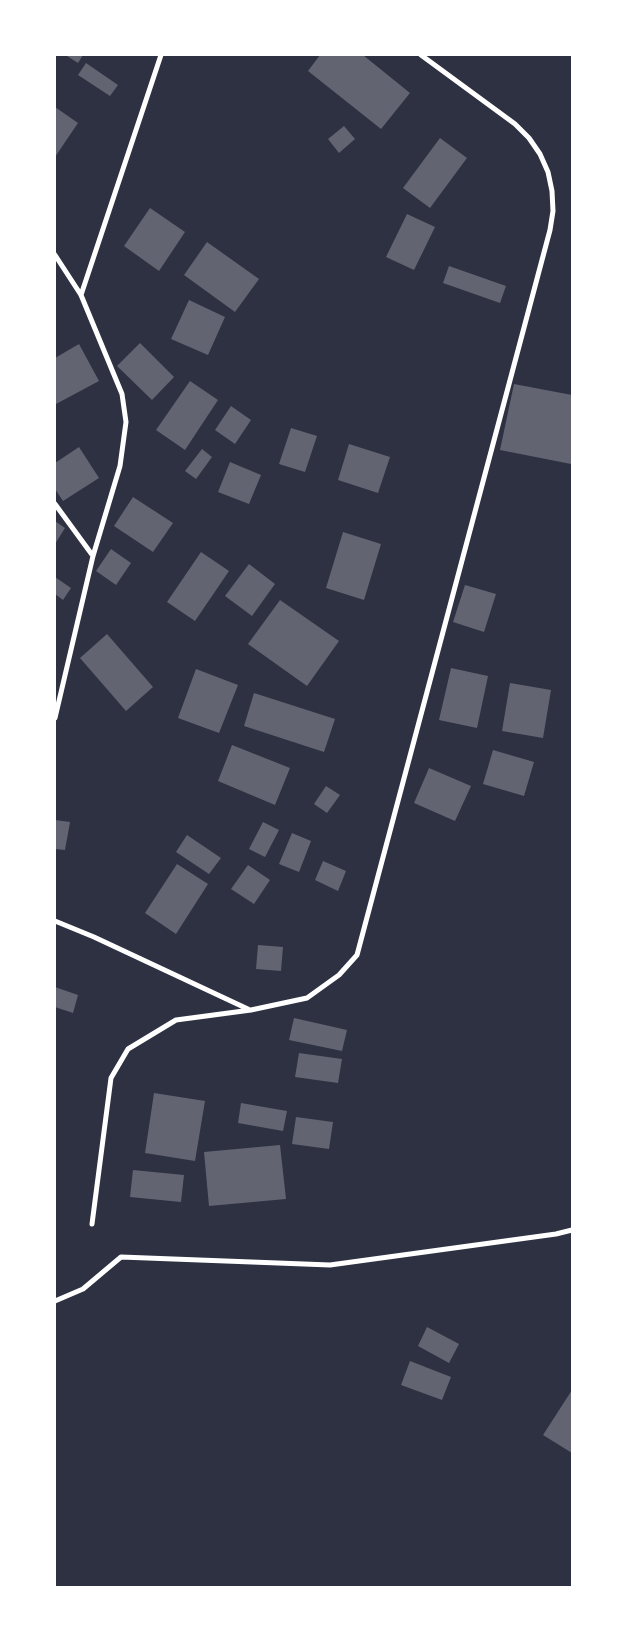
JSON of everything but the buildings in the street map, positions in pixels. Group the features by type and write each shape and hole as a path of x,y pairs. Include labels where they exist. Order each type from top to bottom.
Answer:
{"street":[{"path":"81,295 161,55"},
{"path":"92,1224 111,1078 128,1049 176,1020 251,1010 307,998 339,975 357,955 550,230 553,211 552,191 548,172 540,154 529,138 515,124 421,55"},
{"path":"55,254 81,295 122,394 126,422 120,466 93,556 55,718"},
{"path":"55,504 93,556"},
{"path":"55,921 94,937 251,1010"},
{"path":"55,1301 83,1289 122,1257 330,1265 556,1234 572,1230"}]}
